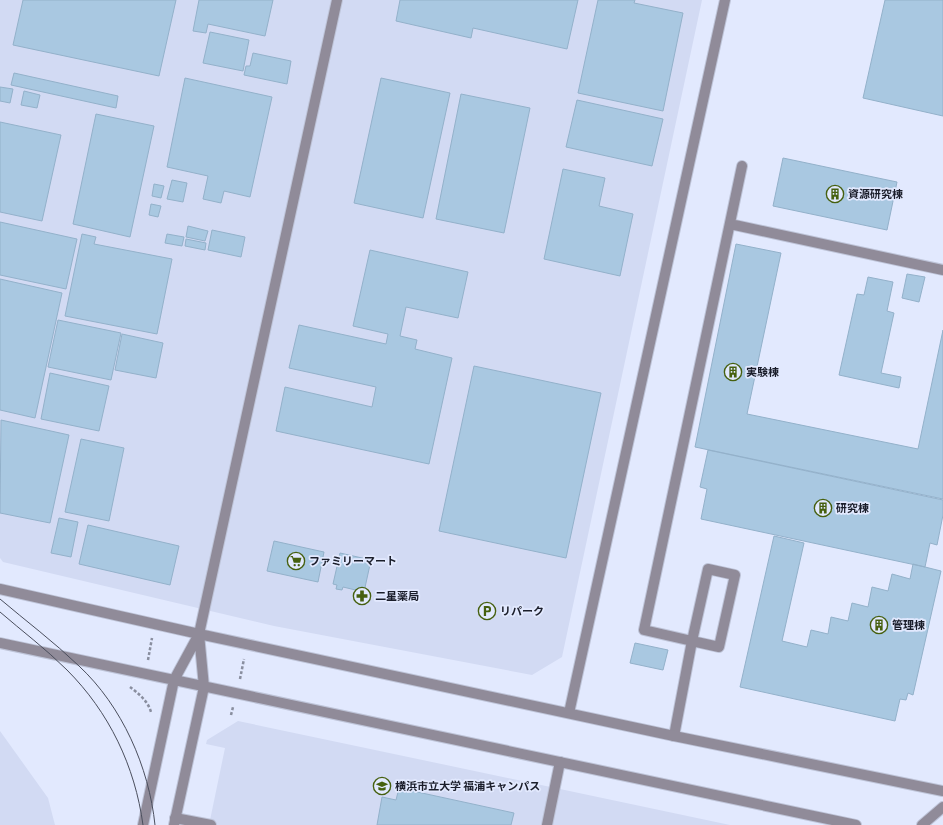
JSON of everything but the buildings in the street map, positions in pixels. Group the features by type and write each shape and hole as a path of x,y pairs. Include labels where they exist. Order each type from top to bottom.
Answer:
{"street":[{"path":"143,825 174,680 199,634 337,0"},
{"path":"569,713 725,0"},
{"path":"674,736 692,641 708,569 735,576 719,647 692,641 644,630 742,166"},
{"path":"730,224 943,270"},
{"path":"0,589 155,625 674,736 943,791"},
{"path":"199,634 204,687 174,821 211,825"},
{"path":"0,643 856,825"},
{"path":"547,825 560,762"},
{"path":"922,825 943,807"}],"path":[{"path":"141,696 155,625"},
{"path":"231,715 247,644"},
{"path":"127,684 141,696 150,708 153,718"}],"shaded area":[{"path":"0,0 702,0 562,657 532,675 274,626 3,562 0,558"},
{"name":"横浜市立大学 福浦キャンパス","path":"238,721 730,825 209,825 225,748 206,744 207,740"},
{"path":"0,731 48,798 55,825 0,825"}],"tram line":[{"path":"0,599 79,666 108,700 131,739 140,760 147,781 155,825"},
{"path":"0,612 59,662 82,686 95,704 118,741 127,761 134,782 143,825"}],"place":[{"name":"資源研究棟","path":"835,194"},
{"name":"実験棟","path":"733,372"},
{"name":"研究棟","path":"823,508"},
{"name":"ファミリーマート","path":"296,561"},
{"name":"二星薬局","path":"362,596"},
{"name":"リパーク","path":"487,611"},
{"name":"管理棟","path":"879,625"},
{"name":"横浜市立大学 福浦キャンパス","path":"382,786"}]}
